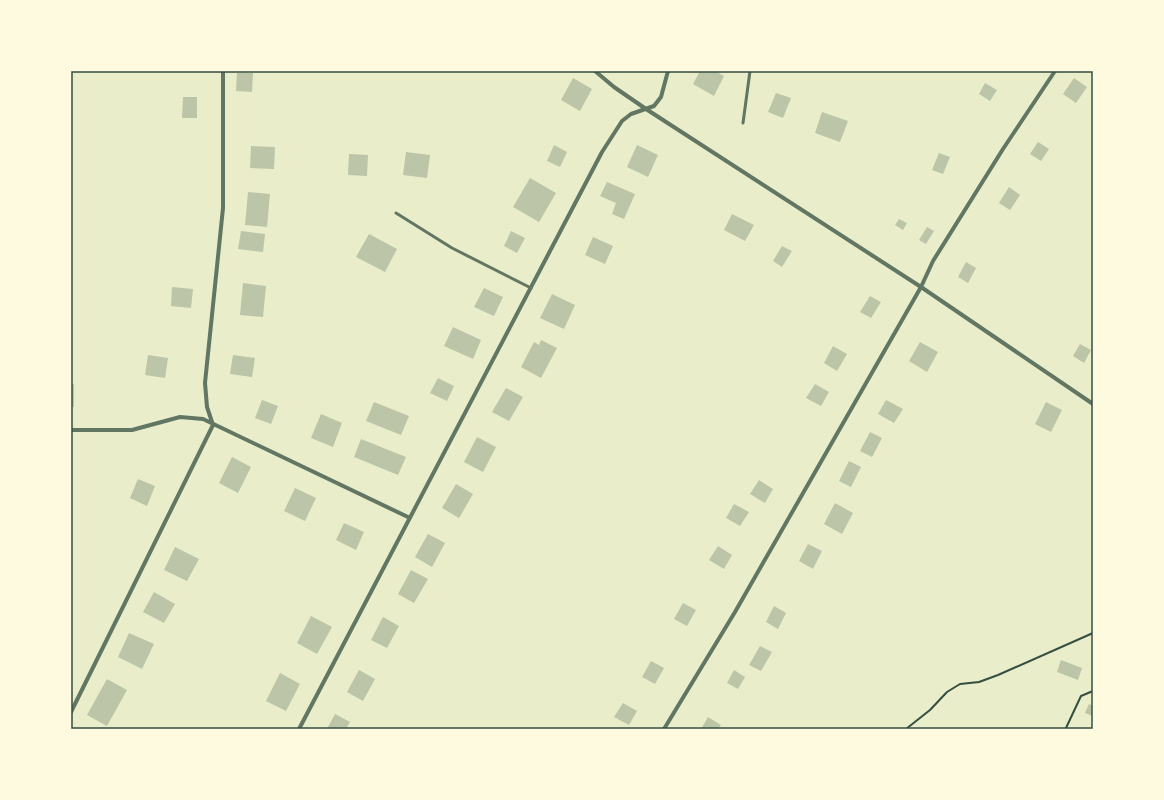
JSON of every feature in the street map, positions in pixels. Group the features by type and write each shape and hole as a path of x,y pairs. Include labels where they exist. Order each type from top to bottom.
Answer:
{"street":[{"path":"71,712 213,425 207,407 205,383 223,208 223,71"},
{"path":"595,71 614,87 646,109 921,287 1093,404"},
{"path":"298,729 612,133 622,121 631,114 654,106 661,97 668,71"},
{"path":"664,729 736,612 921,287 933,260 1003,149 1055,71"},
{"path":"71,430 132,430 180,417 203,419 410,518"}],"lane":[{"path":"743,122 750,71"},
{"path":"396,214 452,248 531,288"}],"path":[{"path":"906,729 930,710 947,692 960,684 979,682 998,675 1093,633"},
{"path":"1066,728 1081,696 1093,691"}],"building":[{"path":"700,71 715,71 724,76 714,96 693,84"},
{"path":"237,73 253,73 252,92 236,91"},
{"path":"573,78 592,89 580,111 561,100"},
{"path":"1074,78 1087,87 1076,103 1063,94"},
{"path":"985,83 997,90 990,101 979,94"},
{"path":"776,93 791,98 783,118 768,112"},
{"path":"183,97 197,97 197,118 182,118"},
{"path":"822,112 848,121 840,142 815,133"},
{"path":"1038,142 1049,149 1041,161 1030,154"},
{"path":"554,145 567,152 560,167 547,161"},
{"path":"637,145 658,155 648,177 627,167"},
{"path":"251,146 275,147 274,169 250,168"},
{"path":"406,152 430,155 427,178 403,175"},
{"path":"939,153 950,157 943,174 932,170"},
{"path":"349,154 368,155 367,176 348,175"},
{"path":"530,178 556,193 539,222 513,207"},
{"path":"607,182 635,194 624,219 612,214 616,203 600,196"},
{"path":"1009,187 1020,195 1010,210 999,203"},
{"path":"248,192 270,194 267,227 245,225"},
{"path":"732,214 754,225 745,241 724,230"},
{"path":"899,219 907,223 903,230 895,225"},
{"path":"927,227 934,231 926,244 919,240"},
{"path":"241,231 265,234 263,252 238,249"},
{"path":"511,231 525,238 517,253 504,246"},
{"path":"369,234 397,249 385,272 356,257"},
{"path":"593,237 613,246 605,264 585,255"},
{"path":"782,246 792,251 782,267 773,261"},
{"path":"966,262 976,268 968,283 958,277"},
{"path":"243,283 266,286 263,317 240,315"},
{"path":"172,287 193,289 191,308 171,306"},
{"path":"484,288 503,297 494,316 474,307"},
{"path":"552,294 575,305 564,329 540,318"},
{"path":"870,296 881,302 871,318 860,312"},
{"path":"453,327 481,340 473,359 444,346"},
{"path":"541,340 557,348 541,378 521,367 534,342 539,345"},
{"path":"920,342 938,352 927,372 909,361"},
{"path":"1080,344 1091,350 1084,363 1073,356"},
{"path":"833,346 847,354 837,371 824,363"},
{"path":"148,355 168,358 165,378 145,375"},
{"path":"233,355 255,358 252,377 230,374"},
{"path":"438,378 454,386 447,401 430,393"},
{"path":"71,384 74,384 74,407 71,407"},
{"path":"815,384 829,392 821,406 806,398"},
{"path":"506,388 523,397 509,421 492,412"},
{"path":"262,400 278,406 271,424 255,418"},
{"path":"886,400 903,409 894,423 878,414"},
{"path":"374,402 409,416 401,435 366,421"},
{"path":"1046,402 1062,410 1051,432 1035,424"},
{"path":"321,414 342,423 333,447 311,438"},
{"path":"870,432 882,438 872,457 860,451"},
{"path":"477,437 496,447 483,472 464,462"},
{"path":"361,439 406,457 398,475 354,457"},
{"path":"232,457 251,467 238,493 219,483"},
{"path":"849,461 861,467 851,487 839,481"},
{"path":"138,479 155,486 147,506 130,498"},
{"path":"759,480 773,489 765,503 750,494"},
{"path":"456,484 473,494 459,518 442,508"},
{"path":"295,488 316,498 305,521 284,511"},
{"path":"835,503 853,513 842,534 824,524"},
{"path":"734,504 749,512 740,526 726,518"},
{"path":"344,523 364,532 356,550 336,540"},
{"path":"428,534 445,543 432,567 415,557"},
{"path":"808,544 822,551 813,569 799,561"},
{"path":"718,546 732,555 724,569 709,560"},
{"path":"175,547 199,559 187,581 164,570"},
{"path":"411,570 428,579 414,603 398,594"},
{"path":"154,592 175,604 164,623 143,612"},
{"path":"683,603 696,610 687,626 674,619"},
{"path":"774,606 786,613 778,629 766,622"},
{"path":"311,616 332,627 317,654 297,643"},
{"path":"383,617 399,626 387,648 371,640"},
{"path":"129,633 154,644 142,669 118,657"},
{"path":"760,646 772,652 761,671 749,665"},
{"path":"1061,660 1082,668 1078,680 1057,672"},
{"path":"651,661 664,668 655,684 642,677"},
{"path":"359,670 375,679 363,701 347,692"},
{"path":"734,670 745,677 738,689 727,683"},
{"path":"280,673 300,684 286,711 266,701"},
{"path":"107,679 127,690 107,726 87,715"},
{"path":"623,703 637,711 629,725 614,717"},
{"path":"1089,704 1093,706 1093,716 1085,713"},
{"path":"335,714 350,722 346,729 327,729"},
{"path":"708,717 721,725 718,729 701,729"}]}
